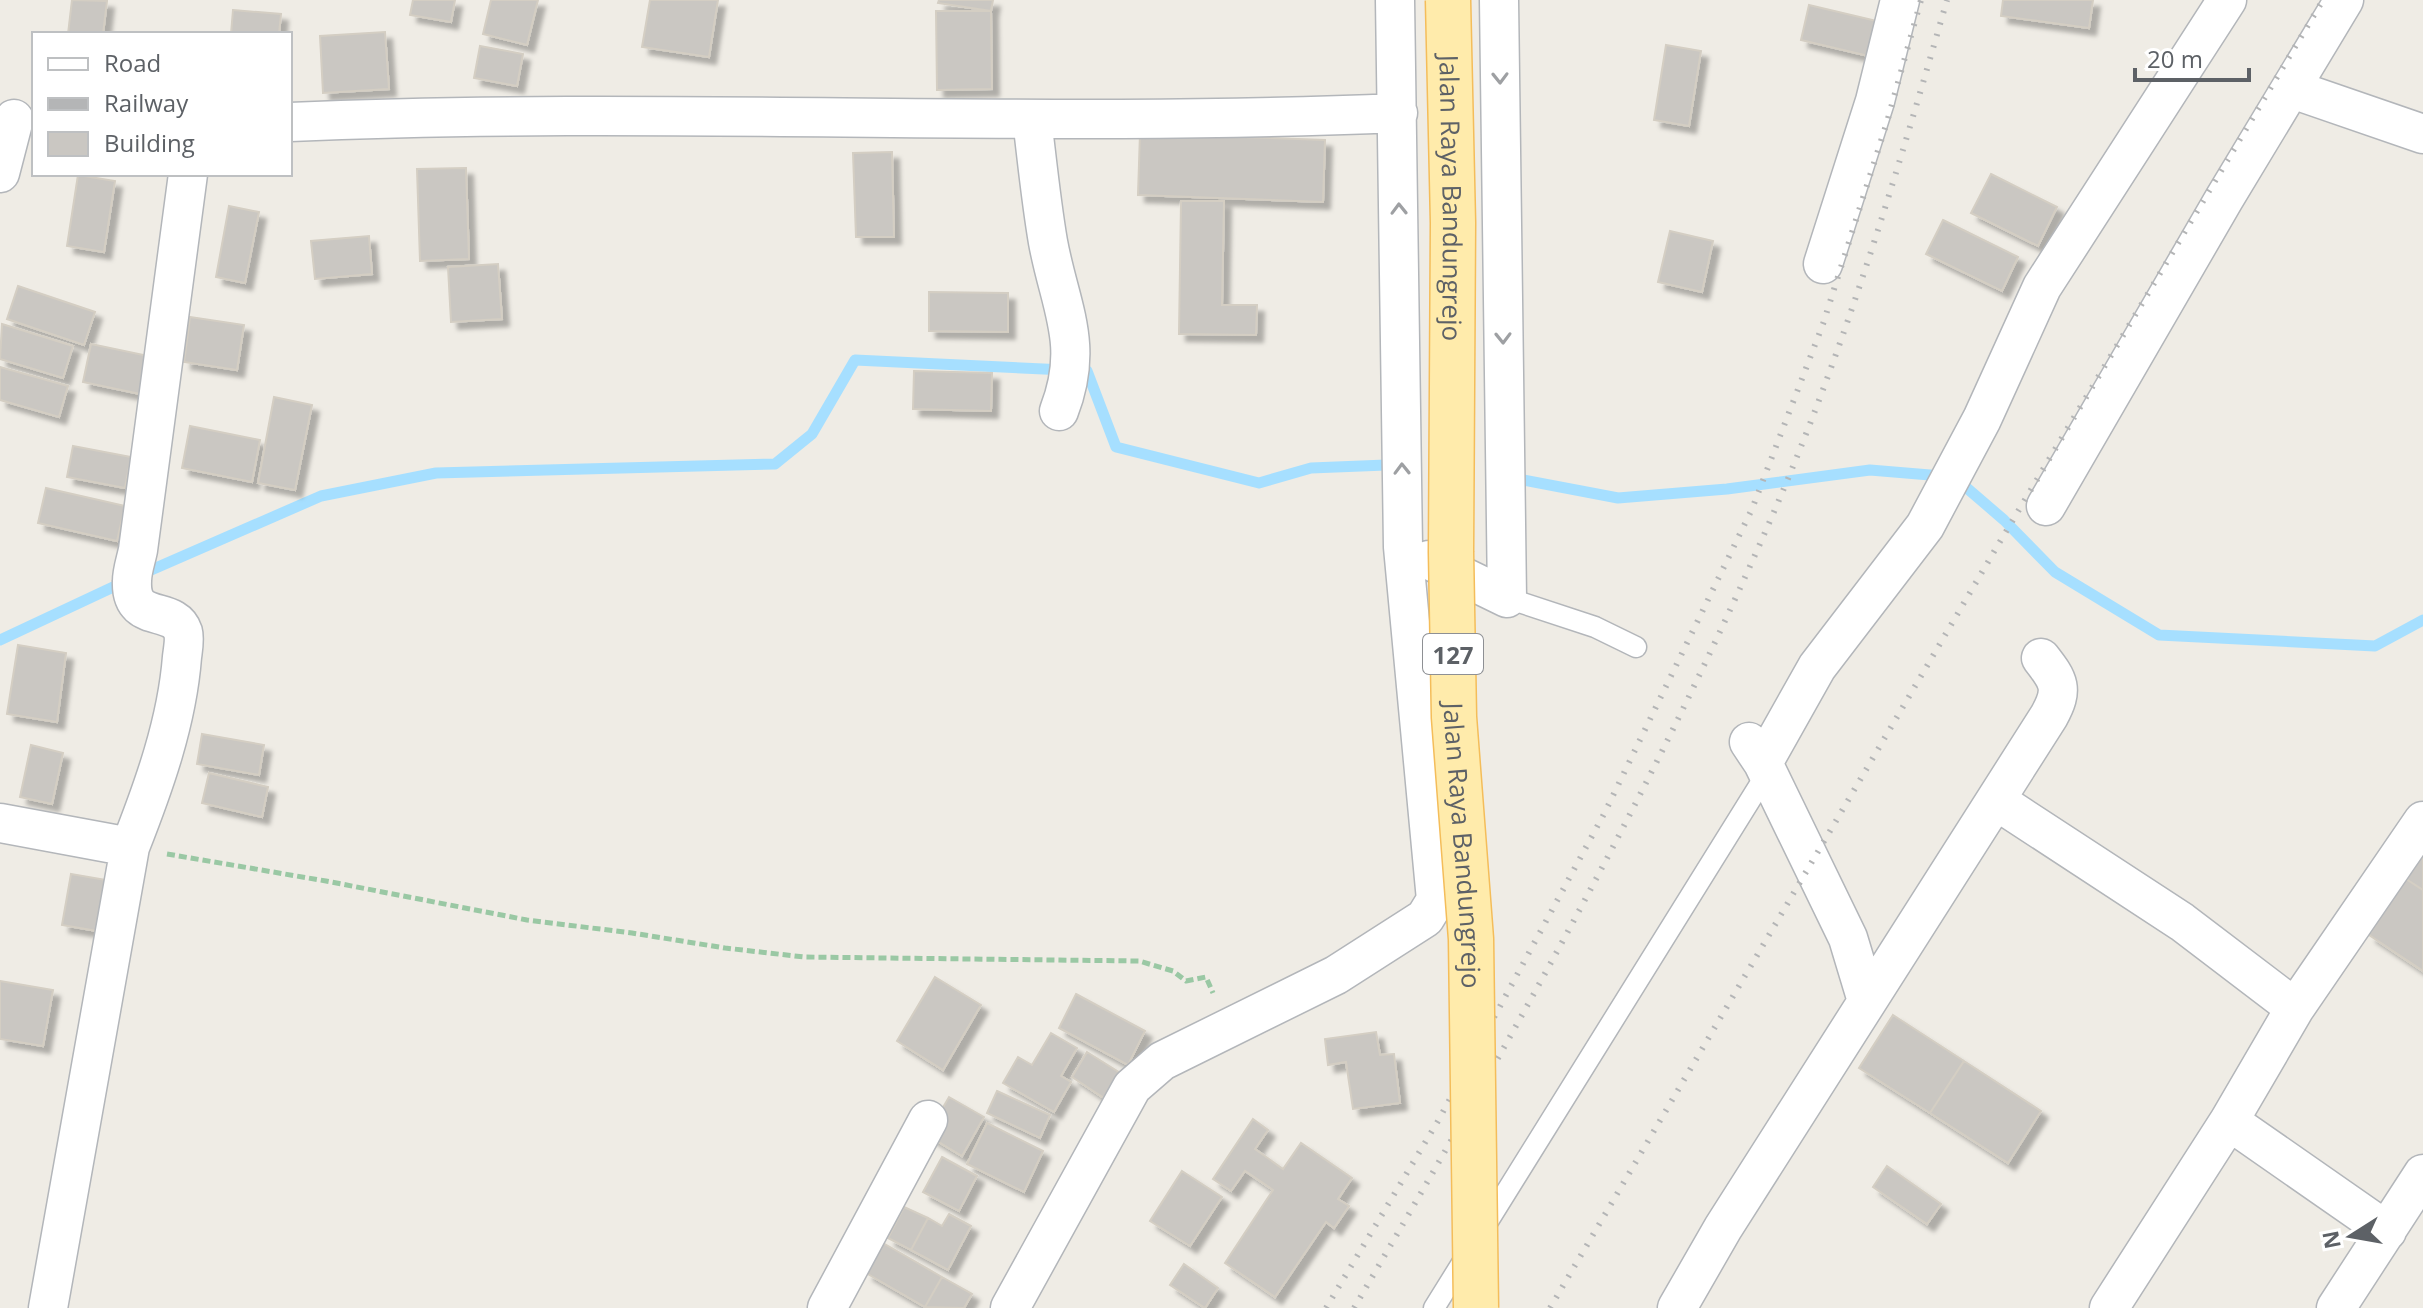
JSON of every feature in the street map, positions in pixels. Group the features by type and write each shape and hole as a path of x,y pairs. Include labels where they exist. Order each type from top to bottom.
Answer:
{"main road":[{"name":"Jalan Raya Bandungrejo","path":"1448,0 1453,223 1453,672 1471,939 1476,1308"}],"street":[{"path":"1010,1308 1132,1087 1162,1061 1336,975 1425,918 1436,900 1403,547 1395,0"},
{"path":"1403,547 1507,598 1499,0"},
{"path":"1823,264 1875,101 1900,0"},
{"path":"1867,1001 1848,938 1759,758 1817,667 1925,526 1982,419 2042,287 2227,0"},
{"path":"2046,506 2224,199 2292,89 2307,58 2344,0"},
{"path":"2292,89 2423,134"},
{"path":"292,122 651,117 1292,118 1398,113"},
{"path":"0,173 16,119"},
{"path":"1032,119 1043,213 1069,325 1066,385"},
{"path":"48,1308 130,847 153,791 180,680 184,634 180,626 165,616 142,610 136,602 134,566 188,176"},
{"path":"1677,1308 1723,1228 1997,801 2057,701 2056,678 2041,658"},
{"path":"1997,801 2182,922 2295,1008"},
{"path":"2109,1308 2229,1121 2295,1008 2423,821"},
{"path":"0,823 130,847"},
{"path":"827,1308 928,1120"},
{"path":"2229,1121 2387,1231"},
{"path":"2336,1308 2423,1174"}],"lane":[{"path":"1507,598 1595,627 1636,647"},
{"path":"1434,1308 1759,758"}],"path":[{"path":"130,847 527,920 804,957 1139,961 1173,971 1186,981 1206,977 1230,1029"}],"building":[{"path":"72,0 107,1 103,32 68,32"},
{"path":"413,0 455,0 451,22 410,15"},
{"path":"491,0 538,0 527,45 483,34"},
{"path":"650,0 718,0 709,57 642,47"},
{"path":"939,0 993,0 991,11 938,3"},
{"path":"2003,0 2093,0 2089,28 2001,16"},
{"path":"1809,5 1885,23 1877,58 1801,40"},
{"path":"233,10 281,14 279,32 231,32"},
{"path":"936,11 991,11 992,89 937,90"},
{"path":"385,32 389,89 323,93 320,36"},
{"path":"1666,45 1701,51 1689,126 1654,120"},
{"path":"480,46 523,54 517,86 474,78"},
{"path":"1140,133 1325,140 1323,202 1138,195"},
{"path":"892,152 894,237 856,237 853,153"},
{"path":"466,168 469,259 420,261 417,169"},
{"path":"1991,174 2057,207 2038,246 1971,213"},
{"path":"78,176 115,181 104,252 67,246"},
{"path":"1181,201 1224,201 1222,305 1257,305 1256,335 1179,334"},
{"path":"229,206 259,212 245,283 216,277"},
{"path":"1943,220 2018,257 2002,291 1926,254"},
{"path":"1670,231 1713,241 1702,292 1658,282"},
{"path":"369,236 372,274 315,279 311,241"},
{"path":"498,264 502,319 451,322 448,267"},
{"path":"18,286 95,312 84,345 7,319"},
{"path":"929,292 1008,293 1008,332 929,331"},
{"path":"190,317 244,325 237,370 184,362"},
{"path":"2,324 73,346 63,378 0,359"},
{"path":"91,344 153,357 145,395 83,382"},
{"path":"0,367 68,386 59,417 0,400"},
{"path":"914,371 992,373 991,411 913,409"},
{"path":"274,397 312,405 295,490 258,483"},
{"path":"190,426 260,440 252,482 182,468"},
{"path":"73,446 131,457 125,488 67,477"},
{"path":"46,488 125,506 117,541 38,523"},
{"path":"18,645 66,653 57,722 7,714"},
{"path":"202,734 264,745 259,775 197,764"},
{"path":"31,745 63,753 52,804 20,797"},
{"path":"209,773 268,787 262,817 202,803"},
{"path":"2423,853 2423,890 2406,879"},
{"path":"71,874 112,881 103,932 62,925"},
{"path":"2406,879 2423,890 2423,971 2369,935"},
{"path":"935,977 981,1005 943,1070 897,1041"},
{"path":"0,981 53,990 43,1046 0,1039"},
{"path":"1076,994 1145,1031 1128,1065 1059,1028"},
{"path":"1893,1015 1964,1061 1930,1113 1859,1068"},
{"path":"1376,1032 1380,1055 1394,1054 1400,1103 1353,1109 1346,1062 1328,1065 1325,1039"},
{"path":"1051,1033 1077,1048 1061,1076 1071,1082 1054,1112 1003,1083 1018,1057 1032,1065"},
{"path":"1087,1052 1122,1074 1107,1100 1072,1077"},
{"path":"1964,1061 2041,1111 2008,1163 1930,1113"},
{"path":"997,1091 1050,1115 1040,1138 987,1113"},
{"path":"949,1097 984,1117 962,1156 927,1135"},
{"path":"1253,1119 1268,1130 1255,1149 1283,1169 1301,1143 1352,1178 1338,1199 1349,1206 1334,1228 1326,1222 1275,1297 1225,1263 1273,1190 1245,1171 1231,1191 1213,1179"},
{"path":"987,1123 1043,1151 1024,1192 967,1164"},
{"path":"942,1157 977,1176 959,1211 923,1192"},
{"path":"1887,1166 1941,1204 1927,1224 1873,1187"},
{"path":"1182,1171 1222,1197 1190,1246 1150,1221"},
{"path":"904,1207 928,1218 911,1250 888,1238"},
{"path":"949,1214 971,1226 948,1270 911,1250 928,1218 942,1226"},
{"path":"883,1243 942,1277 925,1307 866,1273"},
{"path":"1184,1264 1218,1288 1205,1308 1170,1285"},
{"path":"942,1277 972,1294 964,1308 925,1307"}],"waterway":[{"path":"142,574 321,496 436,473 775,464 812,434 855,360 1087,371 1116,447 1259,483 1311,468 1386,465"},
{"path":"1523,480 1618,498 1727,489 1870,470 1954,477 2004,520 2055,572 2159,635 2375,646 2423,620"},
{"path":"0,640 126,581"}],"railway":[{"path":"1326,1308 1438,1121 1605,812 1752,509 1823,324 1887,122 1921,0"},
{"path":"1354,1308 1576,917 1679,718 1727,616 1799,451 1847,324 1947,0"},
{"path":"1550,1308 1995,550 2323,0"}]}
